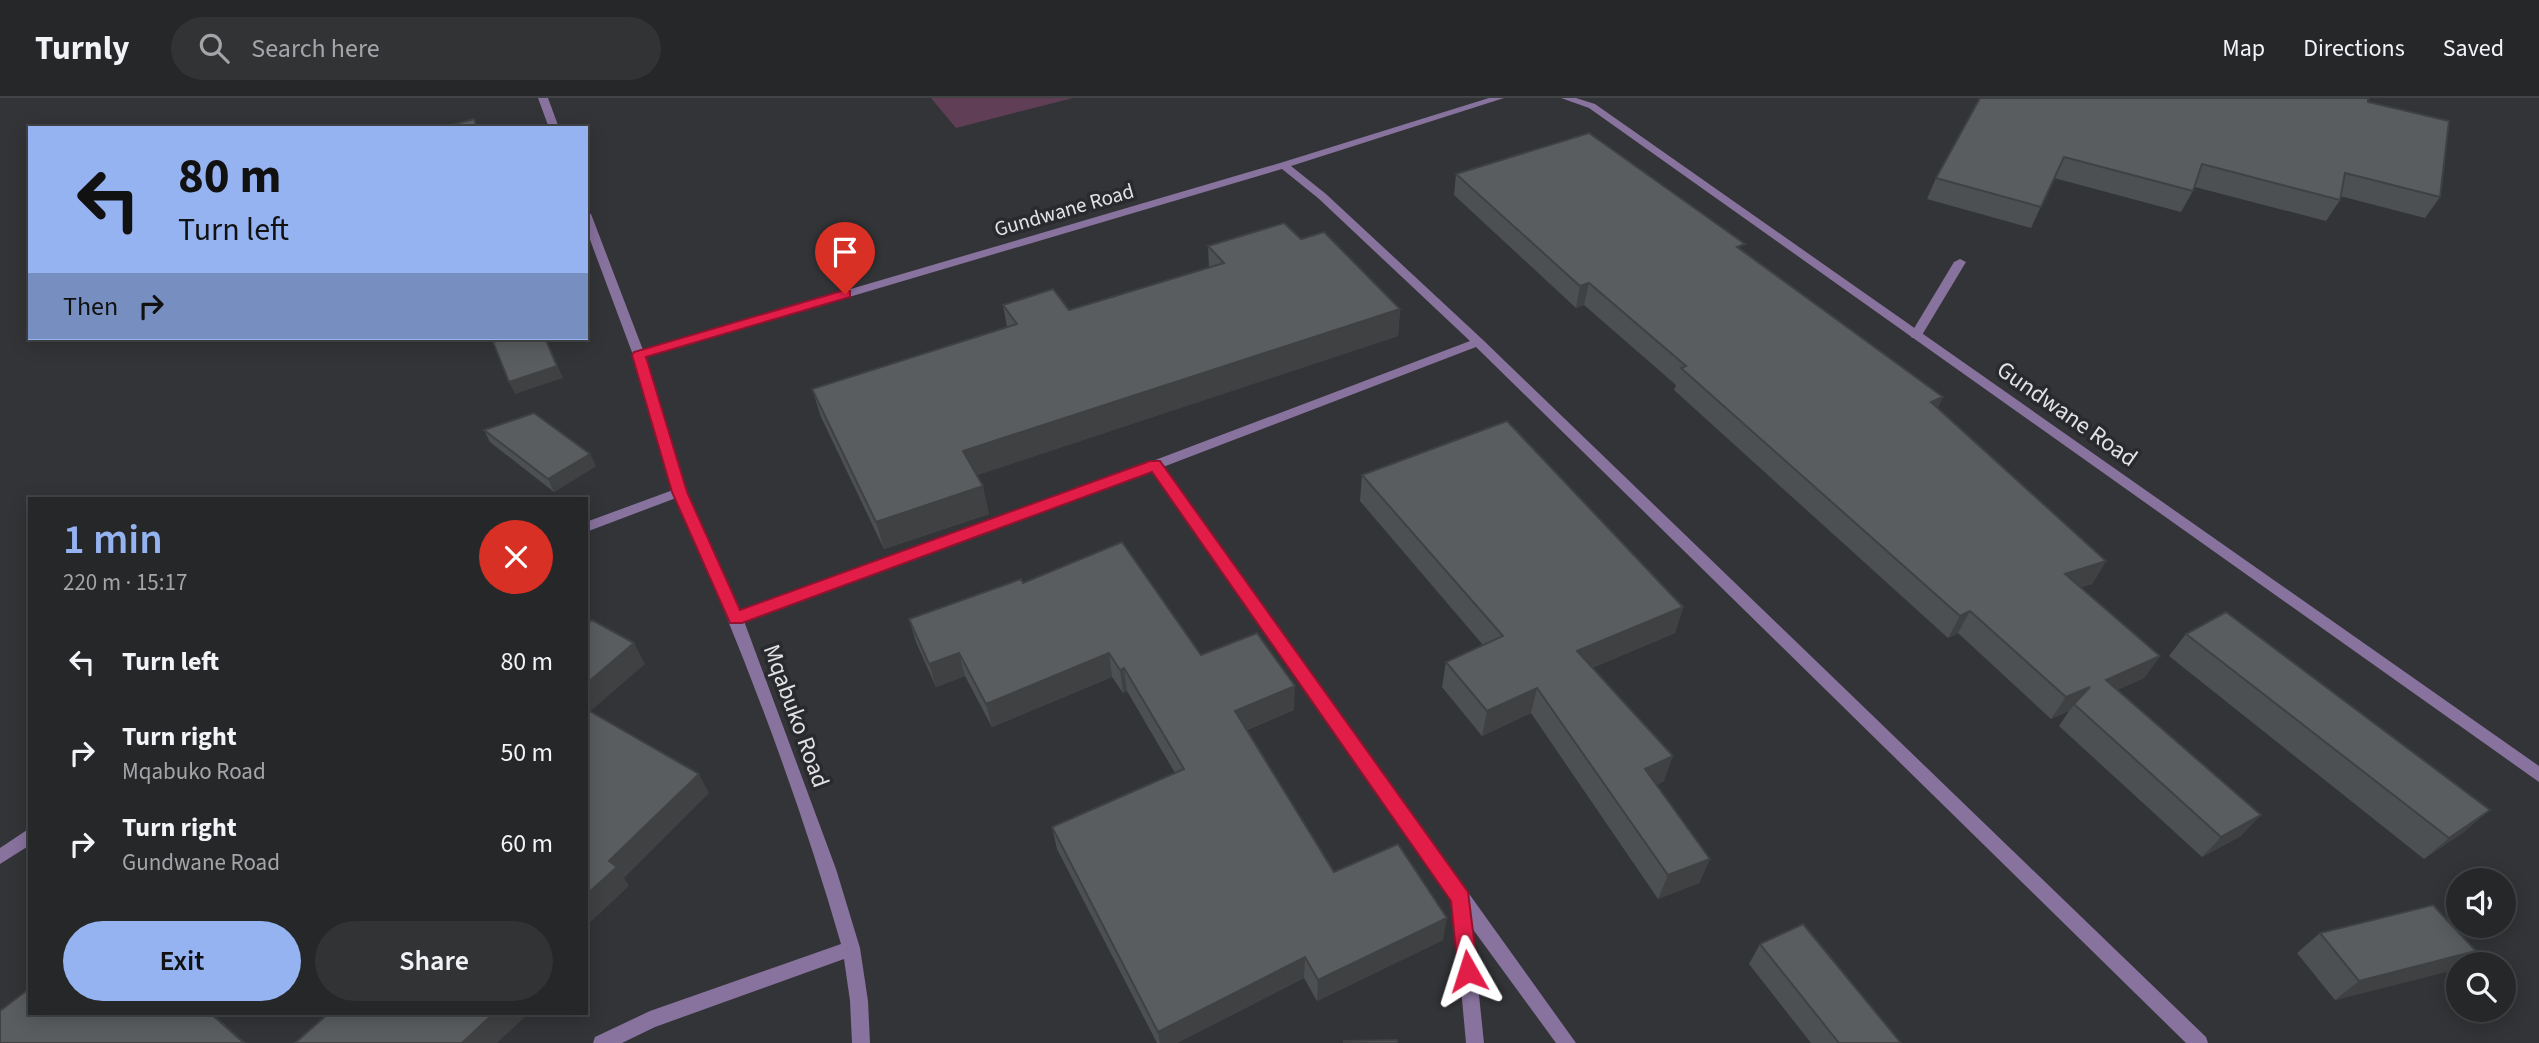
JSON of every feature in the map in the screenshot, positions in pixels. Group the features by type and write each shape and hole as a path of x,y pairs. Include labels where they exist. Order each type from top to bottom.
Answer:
{"street":[{"path":"543,98 553,126"},
{"name":"Gundwane Road","path":"639,355 1284,165 1499,98"},
{"name":"Gundwane Road","path":"1566,98 1592,106 2539,775"},
{"path":"1284,165 1478,342 2199,1043"},
{"name":"Mqabuko Road","path":"588,219 639,355 680,492 736,618 828,869 851,948 859,1001 861,1043"},
{"path":"1916,335 1960,262"},
{"path":"736,618 1155,465 1478,342"},
{"path":"1155,465 1461,899 1567,1043"},
{"path":"588,526 680,492"},
{"path":"0,857 28,836"},
{"path":"1461,899 1475,1043"},
{"path":"602,1043 650,1020 851,948"}],"shaded area":[{"path":"931,98 1073,98 956,128"}],"building":[{"path":"1980,98 2368,98 2368,102 2449,121 2440,197 2345,173 2340,200 2202,164 2193,191 2064,157 2041,207 1936,178"},
{"path":"474,119 476,126 448,126"},
{"path":"1589,133 1745,244 1737,247 1943,397 1931,402 2106,561 2065,574 2160,656 2106,680 2261,815 2221,837 2074,704 2090,687 2066,697 1970,611 1960,616 1681,368 1686,366 1589,283 1580,286 1456,174"},
{"path":"1284,223 1301,239 1324,232 1400,309 963,451 983,486 876,522 812,389 1017,324 1003,305 1053,289 1069,310 1224,263 1208,246"},
{"path":"546,340 557,366 509,382 493,342"},
{"path":"534,413 590,454 548,479 484,430"},
{"path":"1507,421 1683,607 1577,651 1673,756 1645,769 1710,859 1668,875 1537,688 1487,711 1446,662 1503,636 1362,475"},
{"path":"1122,542 1201,655 1257,633 1295,686 1235,711 1334,872 1398,844 1447,918 1318,980 1305,957 1158,1032 1052,827 1184,769 1124,668 1120,670 1109,653 986,704 959,653 929,664 909,619 1021,579 1023,583"},
{"path":"2226,612 2490,810 2449,838 2186,634"},
{"path":"592,620 634,643 588,682 588,623"},
{"path":"588,710 699,774 609,861 617,867 588,893"},
{"path":"2433,905 2446,919 2446,938 2464,938 2476,951 2446,952 2446,959 2359,981 2320,933"},
{"path":"1803,924 1901,1043 1839,1043 1760,944"},
{"path":"28,990 28,1015 212,1015 244,1043 0,1043 0,1011"},
{"path":"327,1015 492,1015 462,1043 295,1043"},
{"path":"1397,1040 1397,1043 1344,1043 1344,1041"}],"route":[{"path":"845,294 639,355 680,492 736,618 1155,465 1461,899 1468,971"}]}
